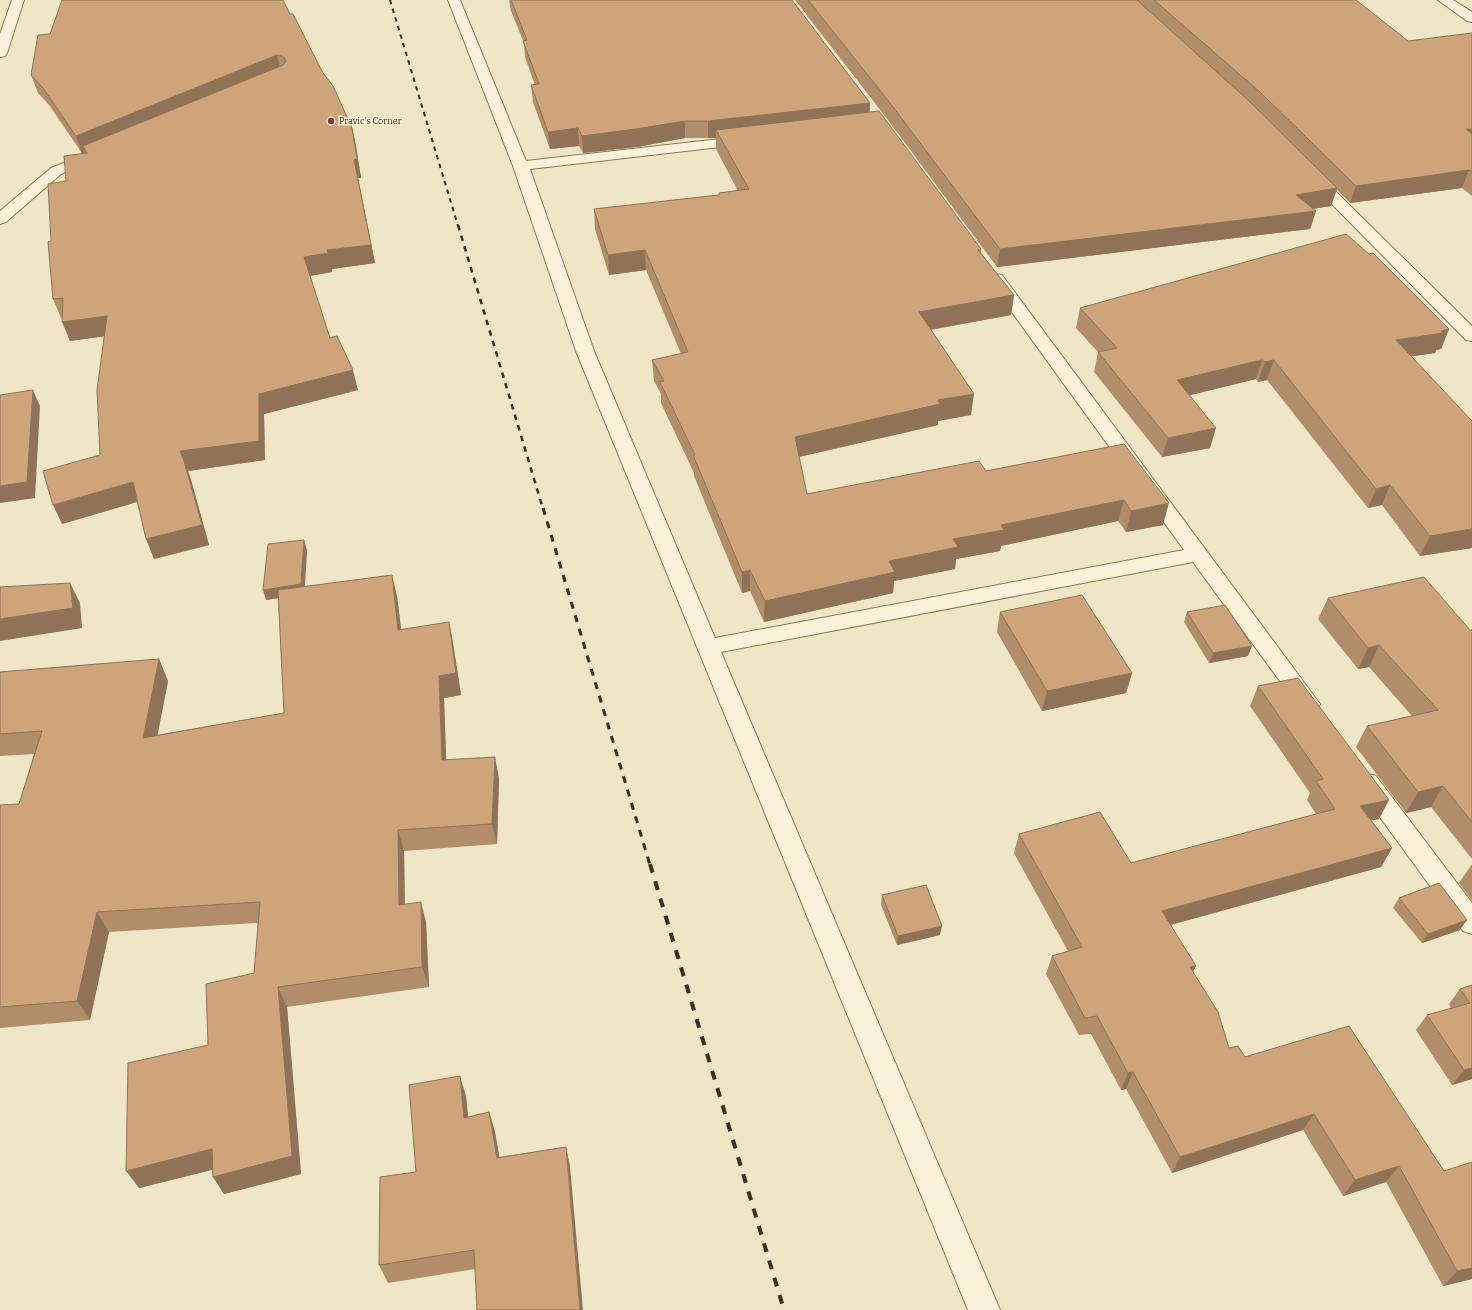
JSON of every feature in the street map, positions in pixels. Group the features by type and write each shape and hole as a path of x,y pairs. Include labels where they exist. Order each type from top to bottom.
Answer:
{"street":[{"path":"0,53 18,0"},
{"path":"1444,0 1472,18"},
{"path":"458,2 520,166 585,352 984,1310"},
{"path":"520,166 756,138"},
{"path":"0,220 56,171 107,150"},
{"path":"1305,169 1472,336"},
{"path":"0,202 0,220"},
{"path":"985,264 1321,719"},
{"path":"708,648 1198,554"},
{"path":"1358,770 1472,923"}],"building":[{"path":"62,0 283,0 290,14 293,14 323,73 333,86 352,128 357,159 354,160 371,245 327,250 328,253 304,257 330,338 337,336 353,370 259,394 259,441 180,451 202,525 146,539 133,482 53,505 43,471 100,455 97,390 107,316 62,322 63,298 53,299 48,242 51,241 48,184 66,181 64,156 87,153 83,146 283,65 286,61 284,57 277,55 76,136 43,88 31,75 38,35 50,34"},
{"path":"511,0 792,0 870,103 708,121 685,121 582,136 578,128 548,132 531,85 539,84 523,41 527,40"},
{"path":"808,0 1137,0 1249,101 1337,188 1296,195 1316,211 1000,249 890,103"},
{"path":"1154,0 1356,0 1408,41 1472,33 1472,129 1466,129 1472,134 1472,172 1469,170 1356,186 1261,93"},
{"path":"879,111 981,249 978,250 1014,295 919,312 974,394 938,400 940,404 795,437 807,494 979,461 986,471 1124,444 1169,503 1131,511 1124,500 1001,525 1004,530 953,539 958,547 889,561 895,572 765,601 750,570 742,572 693,455 695,455 660,382 664,381 652,360 688,352 645,250 608,255 594,209 719,195 719,193 749,189 716,130"},
{"path":"1346,234 1369,254 1373,253 1449,329 1441,331 1443,333 1396,340 1472,421 1472,529 1430,536 1390,485 1376,489 1274,360 1265,362 1262,360 1177,380 1216,428 1168,438 1098,352 1117,348 1080,308"},
{"path":"33,390 27,482 0,486 0,395"},
{"path":"304,540 301,584 263,590 268,544"},
{"path":"392,575 398,630 449,622 456,673 439,676 442,760 495,757 492,824 398,830 399,905 421,902 422,967 278,987 292,1156 213,1177 212,1149 126,1171 128,1063 208,1045 206,984 254,973 260,902 97,912 77,1001 0,1007 0,805 19,804 42,731 0,734 0,672 159,659 143,738 284,713 278,590"},
{"path":"1424,577 1470,630 1472,630 1472,822 1443,786 1418,792 1367,726 1438,710 1379,645 1368,648 1328,598"},
{"path":"70,583 73,608 0,619 0,587"},
{"path":"1082,595 1132,673 1047,691 1000,612"},
{"path":"1225,605 1252,646 1213,653 1187,612"},
{"path":"1298,678 1389,800 1360,806 1392,848 1162,911 1196,966 1190,967 1218,1012 1229,1048 1238,1046 1245,1057 1349,1026 1444,1171 1472,1162 1472,1268 1457,1271 1399,1166 1355,1180 1314,1114 1180,1157 1133,1072 1128,1073 1097,1016 1085,1018 1052,956 1082,947 1019,834 1100,812 1131,863 1335,809 1316,781 1323,779 1258,686"},
{"path":"1439,883 1467,920 1428,934 1399,898"},
{"path":"926,885 942,926 898,936 882,895"},
{"path":"1472,985 1472,1068 1464,1070 1427,1015 1470,1003 1460,989"},
{"path":"460,1076 464,1118 489,1112 497,1158 566,1147 580,1310 477,1310 474,1250 379,1265 380,1177 416,1172 409,1085"}],"railway":[{"path":"390,0 458,226"},
{"path":"458,225 543,509"},
{"path":"543,508 650,865"},
{"path":"650,864 784,1310"}],"place":[{"name":"Pravic's Corner","path":"331,121"}]}
